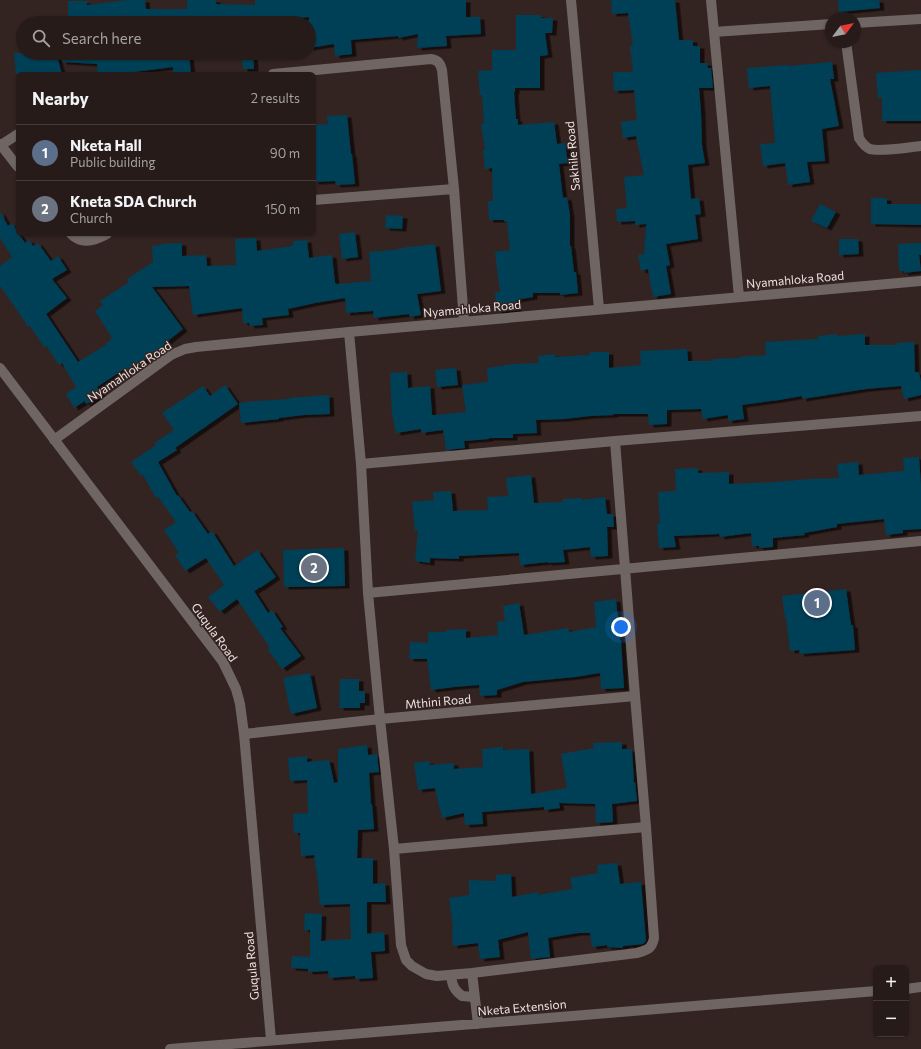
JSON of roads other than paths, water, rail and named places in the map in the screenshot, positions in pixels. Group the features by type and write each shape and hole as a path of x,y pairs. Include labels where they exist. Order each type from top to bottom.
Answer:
{"street":[{"name":"Sakhile Road","path":"571,0 598,309"},
{"path":"710,0 738,297"},
{"path":"861,23 921,19"},
{"path":"714,32 825,24"},
{"path":"847,48 859,138 863,145 870,149 877,150 921,146"},
{"path":"293,72 431,58 439,62 442,70 454,189 464,321"},
{"path":"16,135 0,145 16,165"},
{"path":"316,200 454,189"},
{"path":"74,236 79,240 87,242 103,236"},
{"name":"Nyamahloka Road","path":"54,440 172,355 185,349 464,321 921,281"},
{"path":"349,332 361,464 368,593 394,849 401,945 406,960 412,966 426,974 437,976 472,973 637,953 650,948 653,943 654,938 646,827 634,696 615,441"},
{"name":"Guqula Road","path":"0,368 223,662 236,689 240,704 244,734 271,1040"},
{"path":"361,464 615,441 921,416"},
{"path":"368,593 921,541"},
{"name":"Mthini Road","path":"244,734 380,719 634,696"},
{"path":"394,849 646,827"},
{"path":"472,973 478,1024"},
{"path":"451,975 456,991 462,996 474,996"},
{"path":"909,988 921,987"},
{"name":"Nketa Extension","path":"170,1049 873,991"}],"place":[{"name":"Kneta SDA Church","path":"314,568"},
{"name":"Nketa Hall","path":"817,603"}]}
